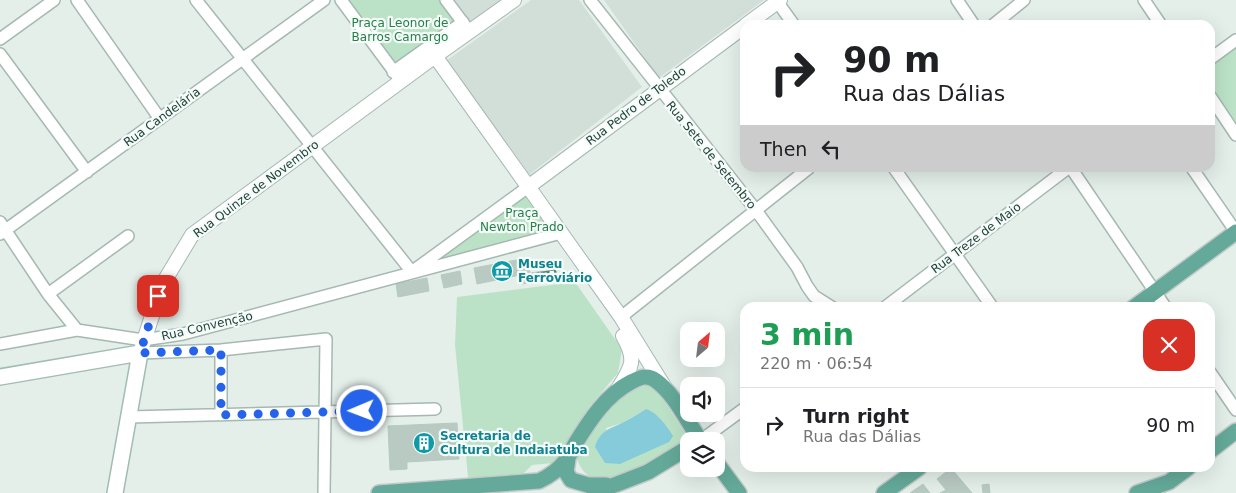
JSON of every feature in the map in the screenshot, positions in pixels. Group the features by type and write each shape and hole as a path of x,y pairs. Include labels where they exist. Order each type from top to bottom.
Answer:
{"main road":[{"path":"1142,302 1236,232"},
{"path":"0,377 142,347"},
{"name":"Rua Quinze de Novembro","path":"115,493 142,347"},
{"path":"379,493 461,490 539,481 553,474 568,459 586,427 618,389 638,378 650,377 667,392 691,432"},
{"path":"1215,447 1236,431"},
{"path":"594,493 648,472 680,453"},
{"path":"568,459 566,472 571,480 588,485 615,485"},
{"path":"884,493 913,472"},
{"path":"1137,493 1169,482 1183,472"},
{"path":"725,474 739,493"}],"street":[{"path":"0,39 54,0"},
{"path":"77,0 160,118"},
{"path":"196,0 412,272"},
{"name":"Rua Candelária","path":"2,229 87,172 324,0"},
{"path":"341,0 397,76 466,27 446,0"},
{"name":"Rua Quinze de Novembro","path":"142,347 162,284 192,235 312,147 397,76 434,56 466,27 514,0"},
{"name":"Rua Sete de Setembro","path":"590,0 755,209 797,267 814,296 824,302"},
{"path":"957,0 971,20"},
{"path":"999,20 1024,0"},
{"path":"1144,0 1158,20"},
{"path":"778,1 791,20"},
{"name":"Rua Pedro de Toledo","path":"753,20 778,1"},
{"name":"Rua Pedro de Toledo","path":"528,186 740,29"},
{"path":"1215,55 1236,40"},
{"path":"0,54 87,172"},
{"path":"434,56 621,317 667,392"},
{"path":"1215,103 1236,134"},
{"path":"618,389 630,370 632,361 632,351 618,328 621,317 804,172"},
{"path":"897,172 990,302"},
{"name":"Rua Treze de Maio","path":"892,302 1065,172"},
{"path":"1073,172 1162,302"},
{"path":"1195,172 1236,232"},
{"path":"412,272 528,186"},
{"path":"2,229 48,294 77,330"},
{"path":"412,272 561,234"},
{"path":"48,294 128,236"},
{"name":"Rua Convenção","path":"0,344 77,330 142,347 183,334 412,272"},
{"path":"142,347 221,350 326,339 324,493"},
{"path":"221,350 221,415"},
{"path":"1215,379 1236,410"},
{"path":"129,417 435,409"},
{"path":"712,432 740,412"}],"shaded area":[{"path":"455,0 502,0 471,22"},
{"path":"531,0 579,0 642,87 529,175 446,61"},
{"path":"604,0 764,0 659,78"}],"green space":[{"name":"Praça Leonor de Barros Camargo","path":"341,0 446,0 463,22 393,72"},
{"path":"1236,40 1236,135 1215,104 1215,55"},
{"name":"Praça Newton Prado","path":"528,187 561,233 412,272"},
{"path":"575,282 622,349 618,373 590,406 553,463 532,465 519,478 468,477 455,345 457,297"},
{"path":"649,385 659,393 684,432 680,432 680,445 615,485 587,474 583,471 577,459 580,450 601,419 626,395","holes":["646,409 620,464 613,462 606,428 622,423"]}],"water":[{"path":"646,409 658,416 668,428 673,436 669,442 620,464 605,463 595,447 603,433"}],"building":[{"name":"Museu Ferroviário","path":"527,258 530,273 477,284 474,268"},
{"path":"460,271 462,284 444,288 441,275"},
{"path":"543,271 544,279 522,284 520,275"},
{"path":"427,278 429,291 398,297 396,284"},
{"name":"Secretaria de Cultura de Indaiatuba","path":"457,423 459,459 407,462 407,469 390,470 388,426"},
{"path":"946,472 954,472 972,493 940,493 946,490 937,479"},
{"path":"923,484 930,493 910,493"},
{"path":"989,484 990,493 983,493 982,485"}],"railway":[{"path":"532,276 554,272"}],"place":[{"name":"Museu Ferroviário","path":"502,271"},
{"name":"Secretaria de Cultura de Indaiatuba","path":"424,443"}],"route":[{"path":"158,296 140,353 221,350 221,415 362,411"}]}
